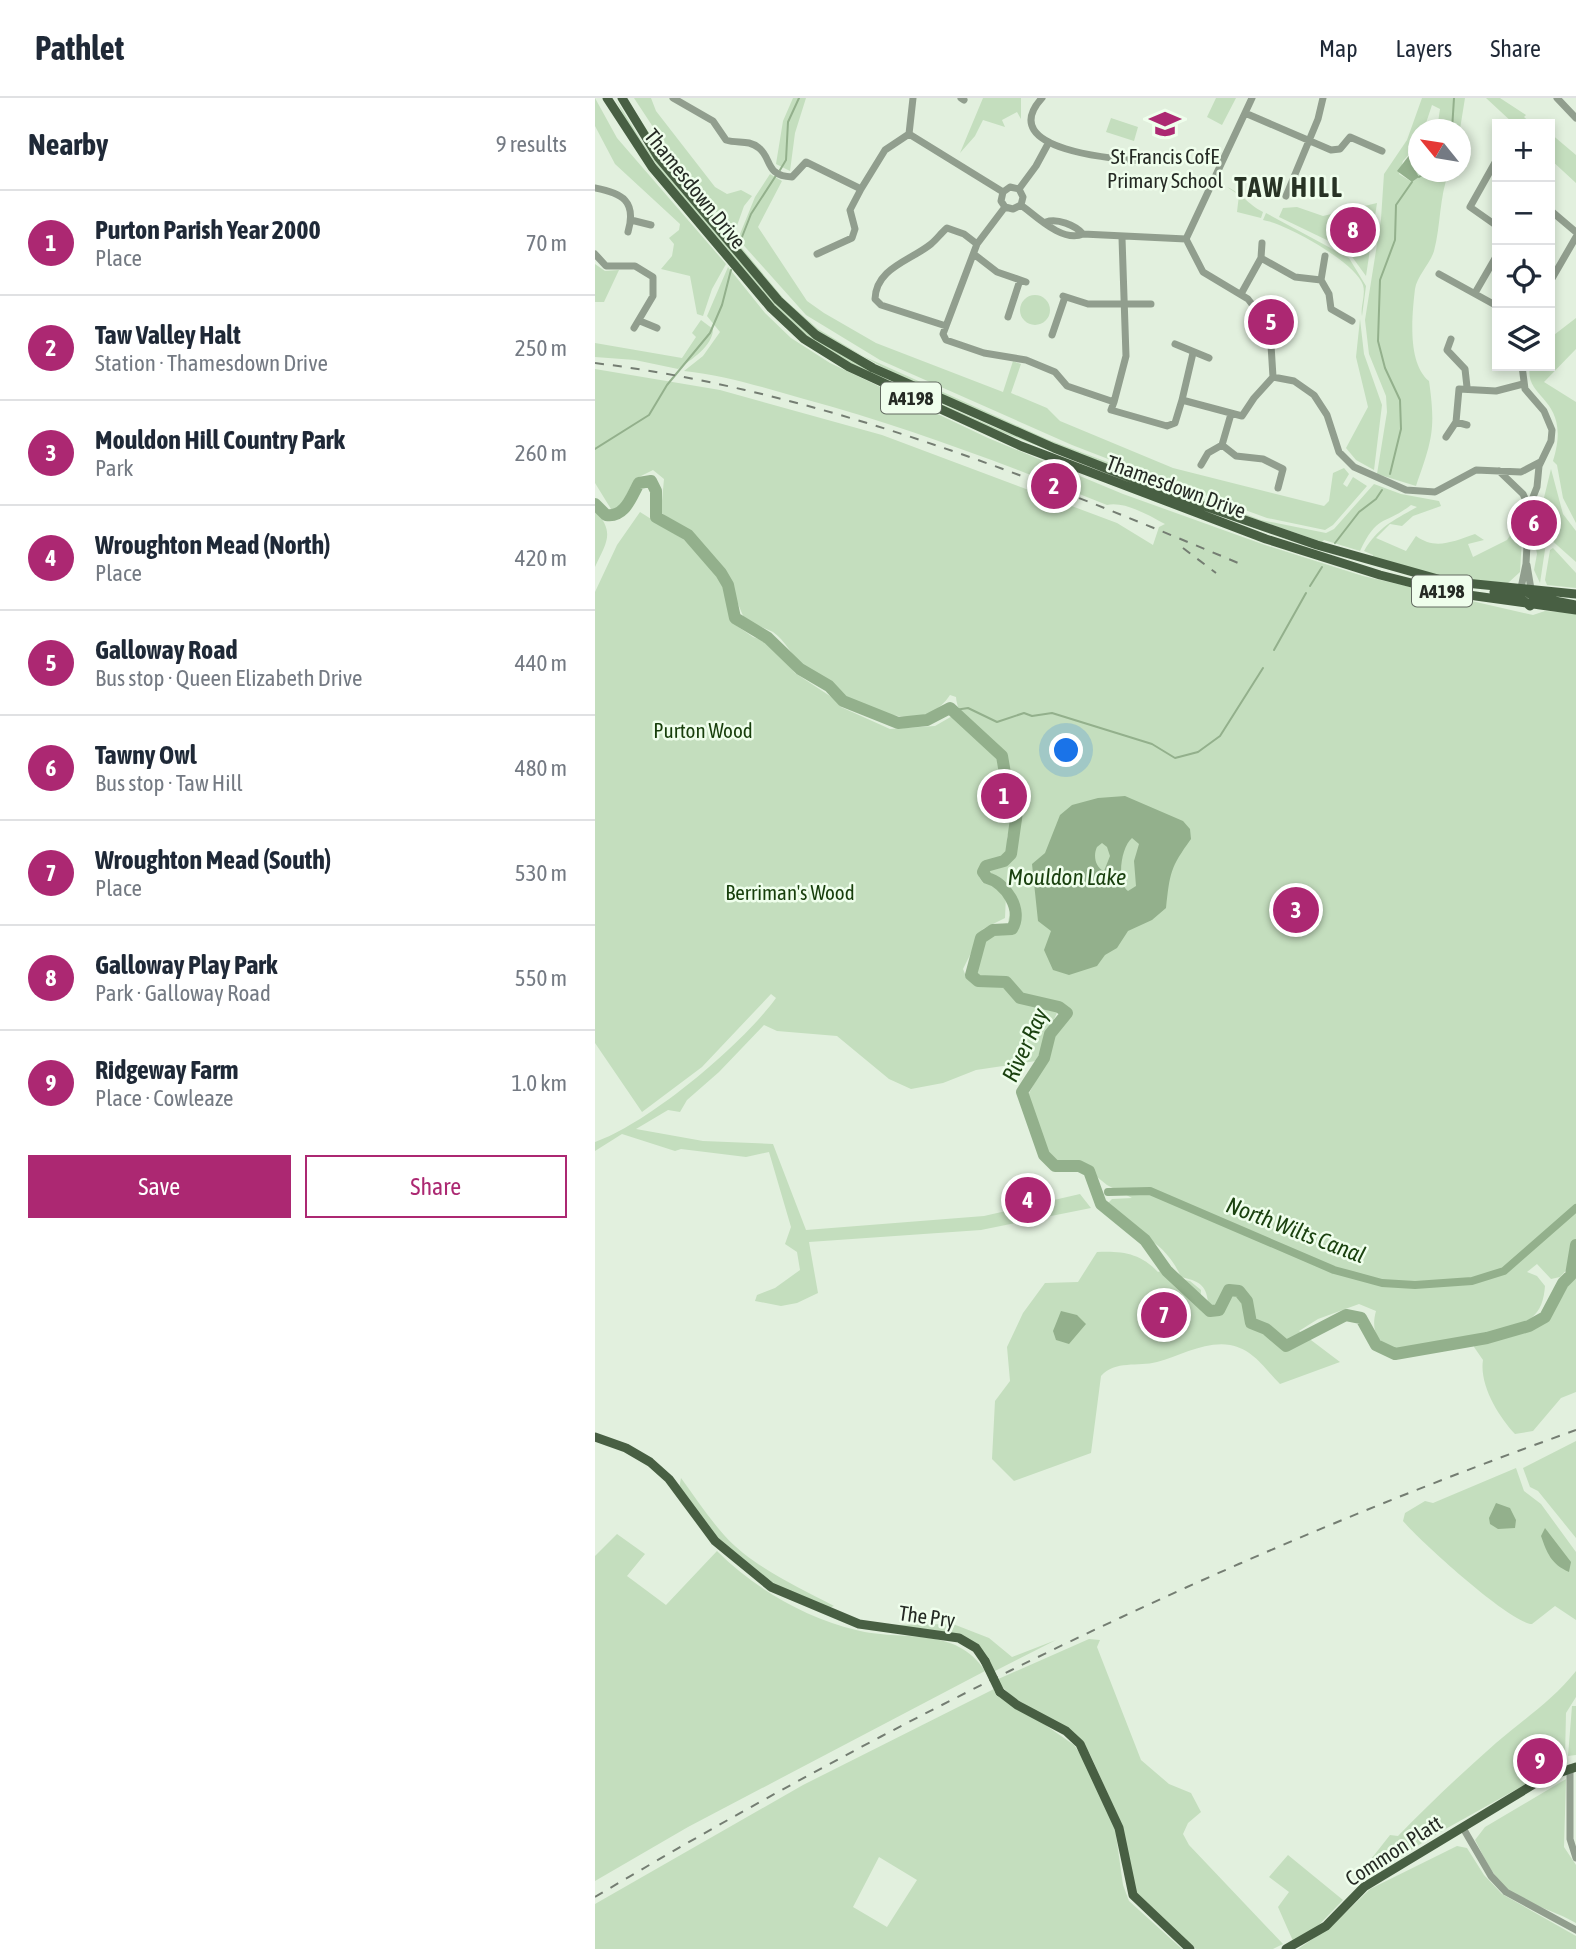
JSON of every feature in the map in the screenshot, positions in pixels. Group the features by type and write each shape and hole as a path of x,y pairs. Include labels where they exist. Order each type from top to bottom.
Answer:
{"main road":[{"name":"Thamesdown Drive","path":"622,98 646,141 670,172 778,300 824,341 911,386 1054,449 1221,513 1321,546 1367,566 1447,592 1526,597 1576,594"},
{"name":"Thamesdown Drive","path":"607,99 652,167 751,285 790,328 819,350 908,396 1043,455 1204,518 1316,555 1576,608"},
{"name":"The Pry","path":"595,1437 626,1448 650,1462 669,1479 715,1541 771,1587 859,1625 959,1638 976,1648 1000,1692 1017,1705 1066,1731 1080,1744 1119,1828 1133,1895 1190,1949"},
{"path":"1463,1828 1544,1778 1573,1767"},
{"name":"Common Platt","path":"1286,1949 1326,1926 1364,1887 1463,1828"}],"street":[{"path":"673,98 713,121 726,140 746,141 760,148 768,166 777,172 792,177 803,163 809,162 861,190"},
{"path":"909,134 909,114 913,98"},
{"path":"1042,98 1034,109 1033,126 1037,133 1049,142 1089,155 1154,162"},
{"path":"1186,239 1252,98"},
{"path":"1286,196 1323,98"},
{"path":"1557,98 1576,118"},
{"path":"1245,113 1335,150 1353,136 1383,151"},
{"path":"817,254 852,238 855,229 850,210 885,150 909,134"},
{"path":"909,134 1003,192"},
{"path":"1019,189 1049,142"},
{"path":"1492,168 1470,207 1492,222"},
{"path":"1010,187 1019,189 1023,197 1021,205 1013,209 1005,207 1001,199 1003,192 1010,187"},
{"path":"595,188 621,195 628,205 631,220 628,232"},
{"path":"1021,205 1062,233 1075,237 1083,234 1122,238 1186,239"},
{"path":"1005,207 977,244 943,334 946,340 984,353 1019,358 1055,372 1067,386 1114,402"},
{"path":"1555,214 1576,234 1555,273"},
{"path":"631,220 651,225"},
{"path":"946,326 881,305 875,299 877,290 887,272 930,245 947,228 964,234 977,244"},
{"path":"1122,238 1122,303 1126,361 1111,410 1170,426 1175,423 1193,353"},
{"path":"1182,400 1240,416 1247,413 1254,398 1273,377 1267,327 1258,310 1241,294 1203,272 1186,239"},
{"path":"1241,294 1261,258 1262,243"},
{"path":"595,254 606,267 635,266 653,277 653,296 637,324 657,328"},
{"path":"975,255 997,272 1023,281 1008,317"},
{"path":"1325,256 1321,280 1332,311 1352,321"},
{"path":"1261,258 1295,277 1321,280"},
{"path":"1475,293 1492,264"},
{"path":"1439,274 1492,303"},
{"path":"1052,335 1064,296 1088,304 1151,304"},
{"path":"1451,339 1447,350 1465,369 1467,387"},
{"path":"1175,344 1209,358"},
{"path":"1522,371 1523,384 1551,424 1551,441 1540,462 1538,483 1529,507 1526,597"},
{"path":"1273,377 1294,381 1314,395 1327,415 1339,452 1354,467 1374,478 1406,490 1430,493 1445,489 1476,470 1525,472 1537,477"},
{"path":"1446,438 1456,422 1458,390 1467,387 1496,391 1523,384"},
{"path":"1201,465 1208,453 1222,445 1231,414"},
{"path":"1456,422 1467,425"},
{"path":"1222,445 1236,456 1263,459 1283,469 1278,488"},
{"path":"1515,485 1525,472 1540,462"},
{"path":"1499,471 1523,494 1529,507"},
{"path":"1523,494 1533,492"},
{"path":"1573,1767 1570,1837 1576,1858"},
{"name":"Common Platt","path":"1463,1828 1491,1876 1506,1892 1576,1930"}],"green space":[{"path":"595,98 617,138 726,264 712,289 703,316 697,314 690,276 661,269 672,256 674,244 669,238 679,230 680,224 615,164 595,126"},
{"path":"615,98 644,145 672,180 771,298 817,340 890,381 996,428 1318,552 975,422 842,359 805,335 776,309 662,173 627,122"},
{"path":"626,98 659,148 784,299 818,329 863,356 1049,440 1261,520 1326,533 1334,529 1374,484 1401,494 1439,501 1441,506 1413,516 1402,526 1390,524 1376,538 1406,551 1416,536 1437,544 1475,534 1484,540 1468,544 1473,557 1507,540 1518,524 1519,510 1523,520 1520,572 1508,583 1454,579 1372,558 1373,555 1364,551 1375,536 1387,525 1417,507 1411,505 1377,525 1360,551 1324,540 1322,542 1183,494 1038,438 895,374 817,331 775,292 663,158"},
{"path":"634,98 651,98 656,111 715,187 727,194 741,190 752,196 744,206 734,234 674,159"},
{"path":"793,98 806,98 795,133 790,171 776,164 783,121"},
{"path":"983,98 1021,98 1021,119 1017,112 1002,120 1005,127 983,120 975,136 960,153"},
{"path":"1216,98 1236,98 1222,125 1207,117"},
{"path":"1422,98 1465,98 1462,119 1438,119 1440,109 1432,105 1427,119 1414,119"},
{"path":"1486,98 1500,98 1526,115 1524,117 1526,119 1509,119"},
{"path":"1111,118 1138,127 1134,141 1106,132"},
{"path":"1408,137 1408,155 1399,174 1408,182 1446,182 1434,251 1416,284 1414,300 1414,351 1422,373 1429,381 1432,412 1429,445 1416,486 1377,474 1387,412 1386,396 1369,354 1365,320 1381,219 1384,174"},
{"path":"1555,137 1576,155 1576,183 1555,164"},
{"path":"770,174 782,181 758,227 807,301 876,343 1003,392 1013,361 1021,364 1011,393 1047,408 1060,421 1173,468 1324,506 1329,501 1333,473 1344,468 1349,474 1343,484 1347,487 1353,477 1367,486 1333,525 1325,530 1267,518 1072,445 880,360 806,315 738,239 755,197"},
{"path":"1227,187 1237,193 1263,212 1261,218 1237,212 1239,195"},
{"path":"1377,203 1366,276 1350,254 1337,245 1360,234 1340,239 1335,244 1279,217 1283,208 1297,207 1323,216"},
{"path":"1266,213 1349,258 1366,286 1362,316 1364,289 1357,276 1319,245 1263,220"},
{"path":"595,264 605,271 619,270 604,302 595,302"},
{"path":"728,267 765,313 791,338 830,363 988,438 1123,494 1265,545 1363,576 1533,615 1545,611 1576,613 1576,1241 1570,1252 1571,1265 1560,1277 1551,1279 1537,1264 1527,1272 1537,1276 1545,1286 1541,1304 1530,1319 1485,1334 1392,1350 1382,1343 1376,1334 1376,1311 1359,1304 1318,1319 1299,1331 1340,1362 1280,1384 1252,1355 1238,1347 1221,1344 1157,1362 1113,1368 1101,1376 1091,1453 1014,1481 992,1459 995,1401 1010,1381 1007,1347 1023,1313 1045,1283 1078,1282 1097,1252 1115,1252 1137,1257 1158,1272 1172,1267 1177,1278 1190,1281 1201,1290 1200,1305 1207,1315 1217,1316 1226,1293 1214,1307 1208,1302 1200,1284 1181,1277 1165,1252 1116,1215 1107,1204 1112,1199 1132,1198 1107,1185 1081,1164 1064,1168 1045,1159 1027,1097 1040,1073 1050,1036 1068,1010 1059,1008 1036,1061 976,1070 943,1083 911,1089 889,1079 837,1036 777,1031 764,1025 719,1072 687,1100 680,1112 668,1110 636,1129 703,1141 773,1144 806,1230 984,1216 1080,1194 1091,1208 981,1230 809,1242 818,1293 797,1303 781,1306 755,1301 757,1295 775,1288 800,1270 797,1252 785,1244 791,1227 769,1152 746,1157 681,1149 675,1151 622,1134 595,1151 595,1142 641,1118 718,1059 761,1017 776,998 771,994 702,1067 642,1112 595,1043 595,592 617,545 640,512 686,541 721,579 729,593 732,617 737,626 753,637 771,643 795,673 833,698 841,707 890,729 935,726 954,715 973,736 1002,757 1007,790 1016,813 1007,837 1008,848 1018,814 1002,752 966,721 956,697 950,695 936,710 918,716 898,716 857,702 819,679 801,664 777,635 744,618 729,583 710,553 693,534 661,512 664,479 653,470 635,479 619,508 611,509 595,483 595,369 720,390 882,435 1117,523 1153,545 1159,527 1165,524 1129,507 1107,505 919,434 744,382 684,371 703,356 720,332 707,316","holes":["1007,851 1003,865 984,870 985,879 990,883 983,883 979,877 982,868 1003,861","1006,895 1010,911 1007,929 984,936 968,971 975,982 982,984 971,981 963,969 983,929 1005,918","998,980 1006,984 982,984"]},
{"path":"1035,295 1046,299 1050,310 1046,321 1035,325 1024,321 1020,310 1024,299"},
{"path":"1576,318 1576,349 1555,371 1555,334"},
{"path":"1360,319 1364,354 1382,405 1374,470 1356,460 1346,448 1368,407 1356,357"},
{"path":"701,320 713,329 712,335 700,352 678,369 635,360 595,357 595,343 682,358 696,337 692,333"},
{"path":"1530,371 1555,371 1544,382 1576,402 1576,523 1563,498 1557,465 1553,461 1557,424 1553,412 1533,386"},
{"path":"1551,469 1563,514 1576,531 1576,562 1549,538 1546,524 1541,521"},
{"path":"595,510 605,525 607,537 595,567"},
{"path":"1537,525 1546,543 1540,583 1534,570 1537,554 1532,526"},
{"path":"1553,548 1576,573 1576,588 1547,585 1545,580 1550,550"},
{"path":"1576,1271 1576,1392 1561,1398 1533,1431 1515,1434 1487,1390 1483,1360 1474,1347 1475,1342 1536,1328 1560,1300"},
{"path":"1576,1441 1576,1538 1538,1491 1530,1487 1523,1468"},
{"path":"1516,1468 1524,1491 1541,1504 1576,1552 1576,1620 1555,1606 1532,1624 1521,1620 1466,1580 1403,1521 1405,1513 1425,1501 1433,1503"},
{"path":"681,1478 724,1535 748,1557 834,1606 826,1609 773,1584 715,1538 679,1489"},
{"path":"617,1534 645,1554 627,1576 666,1605 717,1551 747,1578 781,1600 818,1618 856,1630 944,1641 973,1657 985,1671 688,1827 595,1881 595,1556"},
{"path":"953,1624 989,1638 1012,1657 1056,1640 993,1672 987,1658 965,1640 936,1631 891,1625"},
{"path":"1089,1639 1100,1640 1097,1647 1141,1760 1169,1784 1191,1793 1201,1812 1188,1823 1183,1834 1189,1845 1283,1944 1273,1949 1196,1949 1139,1898 1132,1885 1118,1817 1090,1754 1077,1737 1011,1696 996,1680"},
{"path":"1576,1671 1576,1697 1566,1713 1565,1757 1551,1762 1553,1769 1433,1836 1355,1886 1353,1882 1390,1835 1398,1836 1496,1743 1548,1700"},
{"path":"994,1689 1074,1745 1089,1767 1115,1828 1123,1885 1129,1901 1182,1949 595,1949 595,1904 803,1785","holes":["879,1857 917,1880 887,1927 853,1907"]},
{"path":"1572,1706 1576,1706 1576,1755 1568,1756"},
{"path":"1566,1779 1564,1847 1576,1865 1576,1923 1508,1890 1492,1870 1475,1840 1485,1827"},
{"path":"1457,1846 1467,1848 1484,1875 1502,1894 1576,1936 1576,1949 1298,1949 1333,1925 1370,1889"},
{"path":"1288,1855 1343,1900 1315,1929 1293,1941 1278,1907 1289,1892 1269,1877"}],"water":[{"path":"1408,157 1408,179 1397,171"},
{"name":"Mouldon Lake","path":"1125,796 1183,821 1190,829 1191,839 1172,871 1166,908 1152,920 1128,931 1117,948 1105,955 1097,966 1069,975 1053,970 1044,950 1051,931 1038,921 1032,864 1045,853 1060,815 1072,805 1098,798","holes":["1132,838 1139,844 1134,861 1136,886 1128,891 1122,880 1121,864 1125,849","1102,843 1107,847 1110,856 1104,871 1097,864 1095,857 1097,847"]},
{"path":"1061,1311 1077,1315 1086,1324 1069,1344 1056,1340 1053,1331"},
{"path":"1496,1503 1510,1508 1516,1520 1515,1528 1498,1529 1490,1524 1489,1518"},
{"path":"1545,1528 1571,1562 1569,1572 1554,1562 1548,1553 1541,1536"}],"waterway":[{"path":"780,170 786,160 788,122 799,98"},
{"path":"1453,119 1454,98"},
{"path":"740,242 751,214 777,174"},
{"path":"1390,474 1401,429 1400,400 1385,368 1378,341 1380,280 1395,240 1396,205 1412,182"},
{"path":"595,449 649,415 667,385 710,333 722,305 731,270"},
{"name":"River Ray","path":"595,504 606,515 618,513 627,505 639,483 651,481 656,491 656,517 688,535 721,573 728,585 735,618 768,638 800,669 829,686 843,701 898,723 927,720 950,708 1002,756 1007,785 1016,803 1017,812 1011,854 1004,861 986,866 983,872 1011,898 1016,914 1015,922 1012,929 993,930 981,938 971,975 978,981 1006,982 1020,998 1059,1007 1067,1013 1050,1034 1044,1058 1022,1092 1044,1155 1055,1166 1079,1166 1089,1171 1101,1204 1145,1240 1167,1271 1210,1311 1219,1310 1229,1290 1239,1291 1247,1301 1251,1323 1266,1329 1286,1346 1346,1315 1361,1318 1376,1345 1395,1354 1487,1338 1529,1326 1545,1317 1563,1283 1571,1275 1576,1245"},
{"path":"1335,543 1359,512 1376,499 1382,490"},
{"path":"1310,586 1322,567"},
{"path":"1274,650 1306,593"},
{"path":"955,710 968,708 997,722 1024,713 1032,716 1052,713 1152,744 1175,758 1198,752 1220,736 1263,668"},
{"name":"North Wilts Canal","path":"1108,1192 1150,1191 1334,1270 1382,1283 1415,1285 1472,1281 1504,1271 1576,1208"}],"railway":[{"path":"595,363 679,376 845,416 1006,470 1243,565"},
{"path":"1183,548 1216,573"},
{"path":"595,1897 832,1763 1074,1639 1322,1528 1448,1477 1576,1430"}],"place":[{"name":"St Francis CofE Primary School","path":"1165,124"},
{"name":"Galloway Play Park","path":"1353,230"},
{"name":"Galloway Road","path":"1271,322"},
{"name":"Taw Valley Halt","path":"1054,486"},
{"name":"Tawny Owl","path":"1534,523"},
{"name":"Purton Parish Year 2000","path":"1004,796"},
{"name":"Mouldon Hill Country Park","path":"1296,910"},
{"name":"Wroughton Mead (North)","path":"1028,1200"},
{"name":"Wroughton Mead (South)","path":"1164,1315"},
{"name":"Ridgeway Farm","path":"1540,1761"}],"district":[{"name":"TAW HILL","path":"1289,187"}],"park label":[{"name":"Purton Wood","path":"703,731"},
{"name":"Berriman's Wood","path":"790,893"}]}
